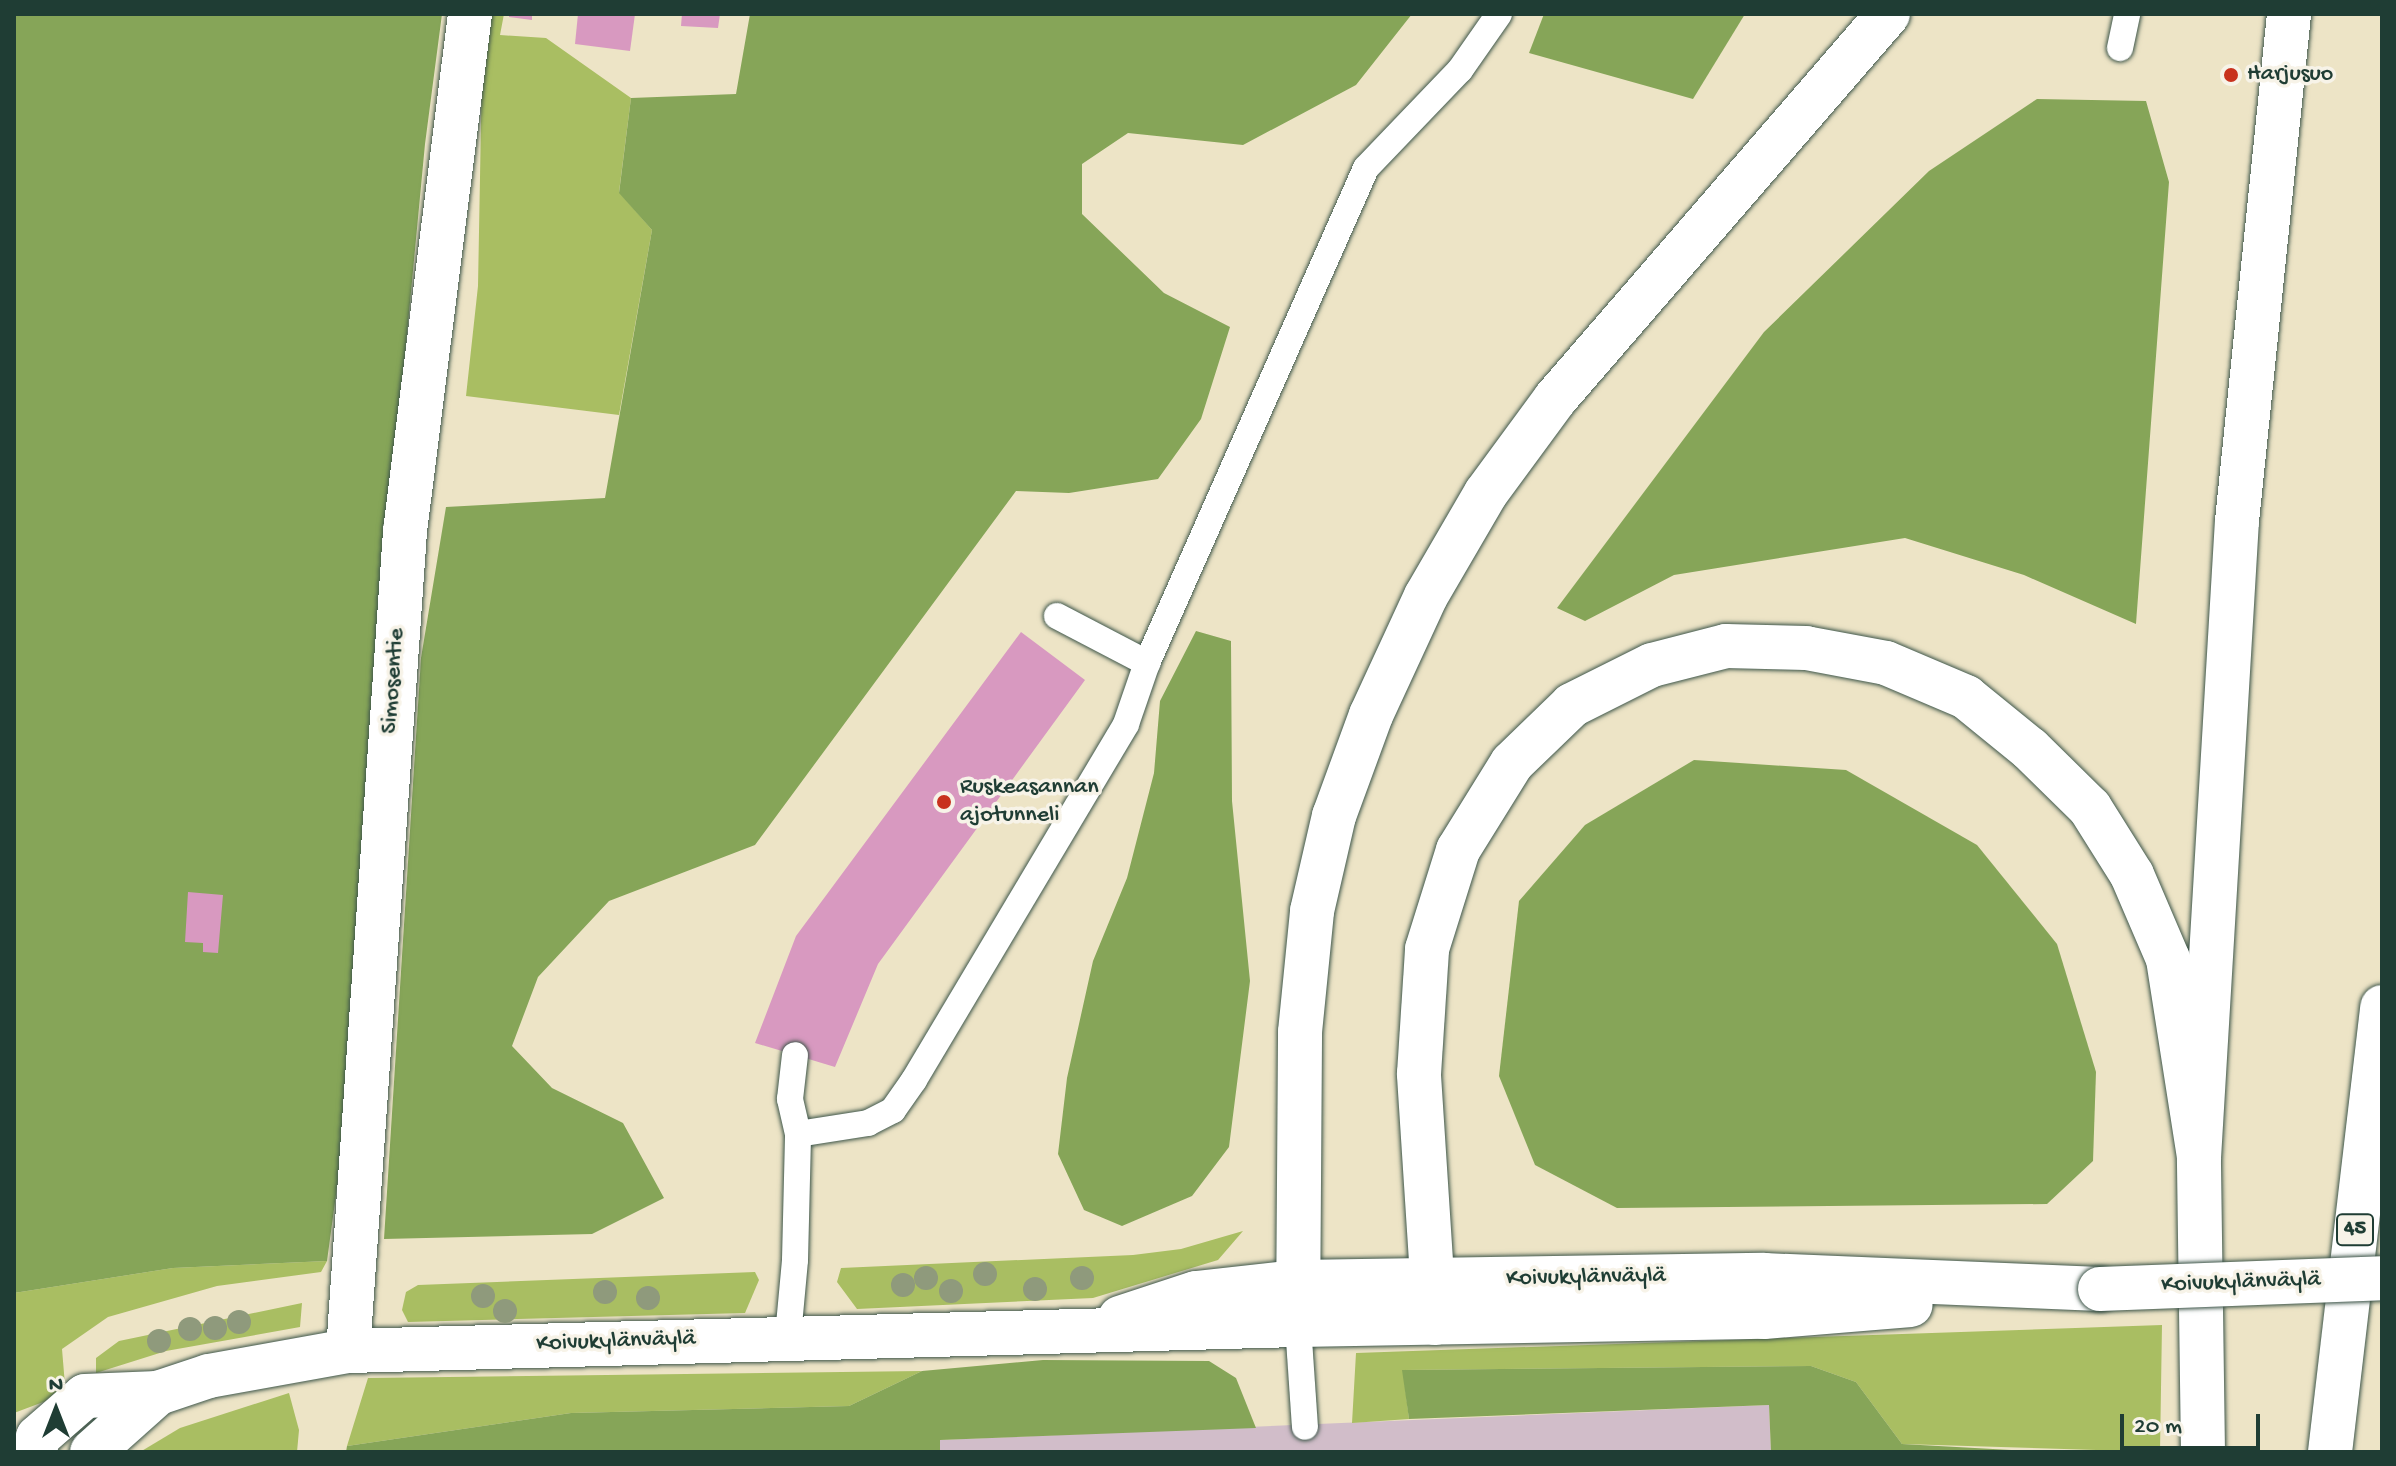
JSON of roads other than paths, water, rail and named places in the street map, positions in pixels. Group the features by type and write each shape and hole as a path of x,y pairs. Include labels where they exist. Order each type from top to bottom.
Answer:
{"main road":[{"name":"Simosentie","path":"348,1351 405,531 470,14"},
{"path":"1298,1325 1300,1032 1312,911 1334,816 1371,715 1426,596 1486,493 1555,399 1888,14"},
{"path":"2203,1452 2199,1158 2237,521 2289,14"},
{"path":"1435,1323 1419,1074 1427,949 1458,850 1512,763 1572,705 1652,665 1726,646 1806,648 1886,663 1966,697 2030,749 2090,808 2132,875 2168,959 2199,1158"},
{"name":"45","path":"2330,1452 2382,1007"},
{"name":"Koivukylänväylä","path":"1079,1332 1196,1293 1297,1282 1764,1275 2100,1289"},
{"name":"Koivukylänväylä","path":"35,1452 38,1437 85,1396 158,1393 209,1376 348,1351 788,1336 1764,1317 2100,1289 2382,1278"},
{"name":"Koivukylänväylä","path":"92,1452 158,1393"}],"lane":[{"path":"798,1134 868,1123 893,1110 1126,724 1147,663 1366,168 1460,70 1499,14"},
{"path":"2120,48 2127,14"},
{"path":"1057,616 1147,663"},
{"path":"788,1336 798,1134 790,1099 795,1055"},
{"path":"1298,1325 1305,1427"}],"place":[{"name":"Harjusuo","path":"2231,75"},
{"name":"Ruskeasannan ajotunneli","path":"944,802"}]}
